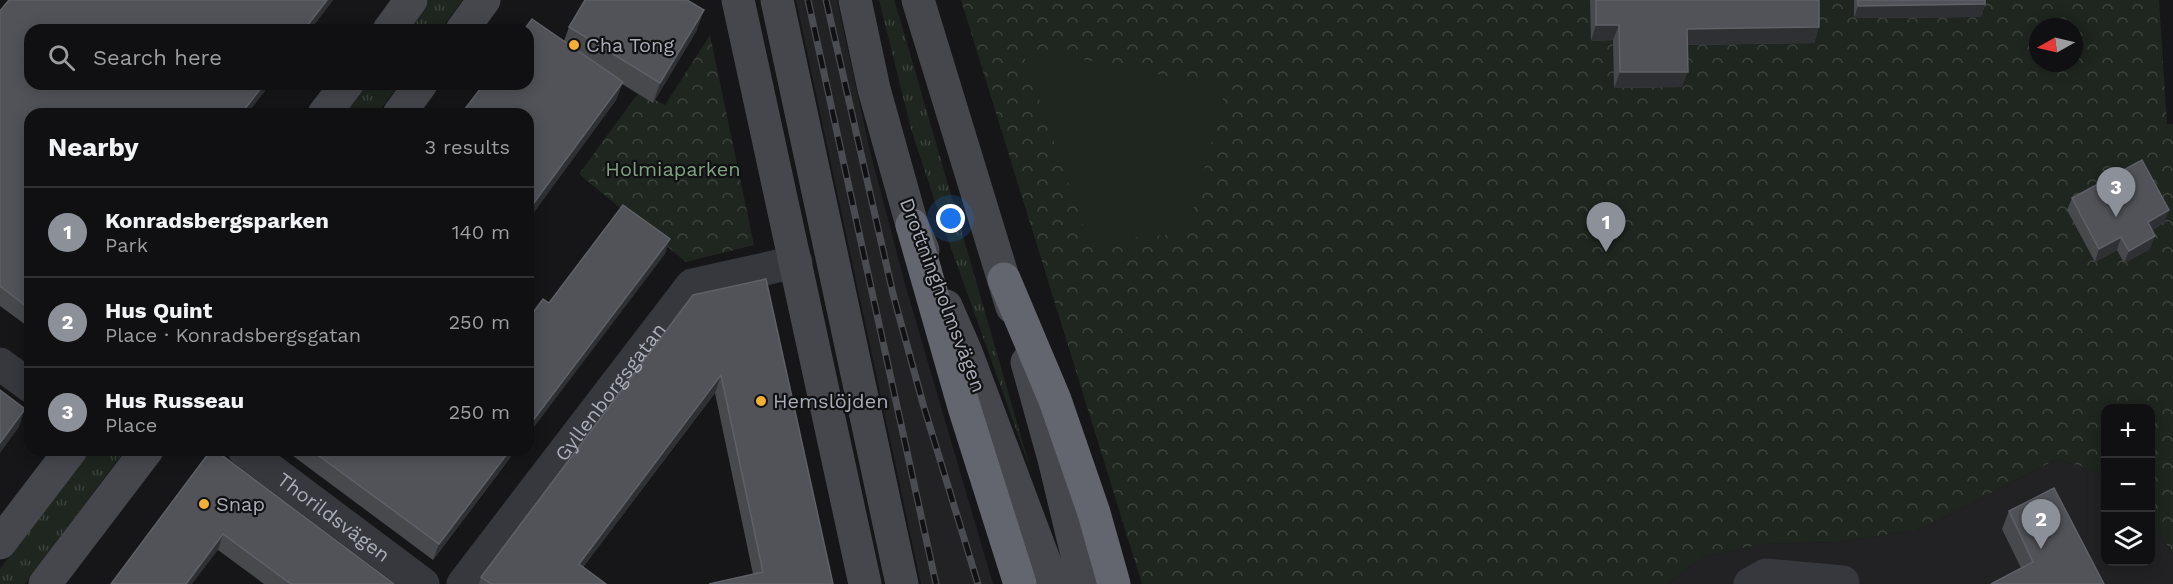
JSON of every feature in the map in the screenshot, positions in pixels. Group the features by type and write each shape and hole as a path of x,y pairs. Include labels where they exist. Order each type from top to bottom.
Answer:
{"highway":[{"path":"912,225 964,407 1020,584"},
{"path":"1004,279 1059,412 1094,513 1113,584"}],"main road":[{"path":"393,24 411,0"},
{"path":"466,24 484,0"},
{"path":"738,0 865,584"},
{"path":"777,0 902,584"},
{"name":"Drottningholmsvägen","path":"855,0 874,89 912,225 966,352 1053,584"},
{"path":"918,0 1004,279 1054,459 1084,584"},
{"path":"329,108 342,90"},
{"path":"403,108 417,90"},
{"path":"0,543 66,456"},
{"path":"45,584 142,456"}],"street":[{"name":"Gyllenborgsgatan","path":"463,584 692,285 796,262"},
{"path":"0,364 24,382"},
{"name":"Thorildsvägen","path":"252,456 423,584"},
{"path":"1750,584 1766,575 1843,582"}],"shaded area":[{"path":"796,0 837,0 870,151 905,284 993,584 921,584"},
{"path":"2057,459 2101,473 2101,566 2155,566 2155,528 2173,553 2173,584 1668,584 1701,557 1762,544 1840,542 1921,529"}],"green space":[{"path":"429,0 463,0 445,24 411,24"},
{"path":"879,0 894,0 1031,471 941,220 911,129"},
{"path":"961,0 2159,0 2167,124 2173,124 2173,553 2155,528 2155,404 2101,404 2101,473 2057,459 1921,529 1840,542 1762,544 1701,557 1668,584 1142,584"},
{"name":"Holmiaparken","path":"710,35 754,245 686,262 579,174 639,92 665,105"},
{"path":"1021,47 1226,88 1187,233 1089,242"},
{"path":"361,90 395,90 382,108 348,108"},
{"path":"85,456 121,456 25,584 0,584 0,569"}],"building":[{"path":"9,0 327,0 309,24 24,24 24,90 259,90 246,108 24,108 24,304 0,286 0,11"},
{"path":"585,0 687,0 704,10 660,83 569,27"},
{"path":"1596,0 1819,0 1819,27 1687,29 1688,72 1620,72 1619,25 1596,25"},
{"path":"1858,0 1985,0 1985,4 1858,6"},
{"path":"532,19 623,82 534,203 534,108 466,108 479,90 534,90 534,24 528,24"},
{"path":"2142,160 2169,210 2148,222 2155,236 2129,251 2121,237 2099,249 2072,198"},
{"path":"623,205 670,239 534,419 534,311 543,299 549,303"},
{"path":"766,279 833,584 709,584 763,572 721,375 579,564 606,584 491,584 481,577 693,295"},
{"path":"0,390 24,410 0,443"},
{"path":"207,456 223,456 394,584 291,584 223,534 186,584 111,584"},
{"path":"319,456 505,456 439,544"},
{"path":"2054,488 2104,584 1991,584 2033,562 2009,511"}],"railway":[{"path":"808,0 936,584"},
{"path":"826,0 893,294 923,404 978,584"}],"place":[{"name":"Cha Tong","path":"574,45"},
{"name":"Hus Russeau","path":"2116,217"},
{"name":"Konradsbergsparken","path":"1606,252"},
{"name":"Hemslöjden","path":"761,401"},
{"name":"Snap","path":"204,504"},
{"name":"Hus Quint","path":"2041,549"}]}
